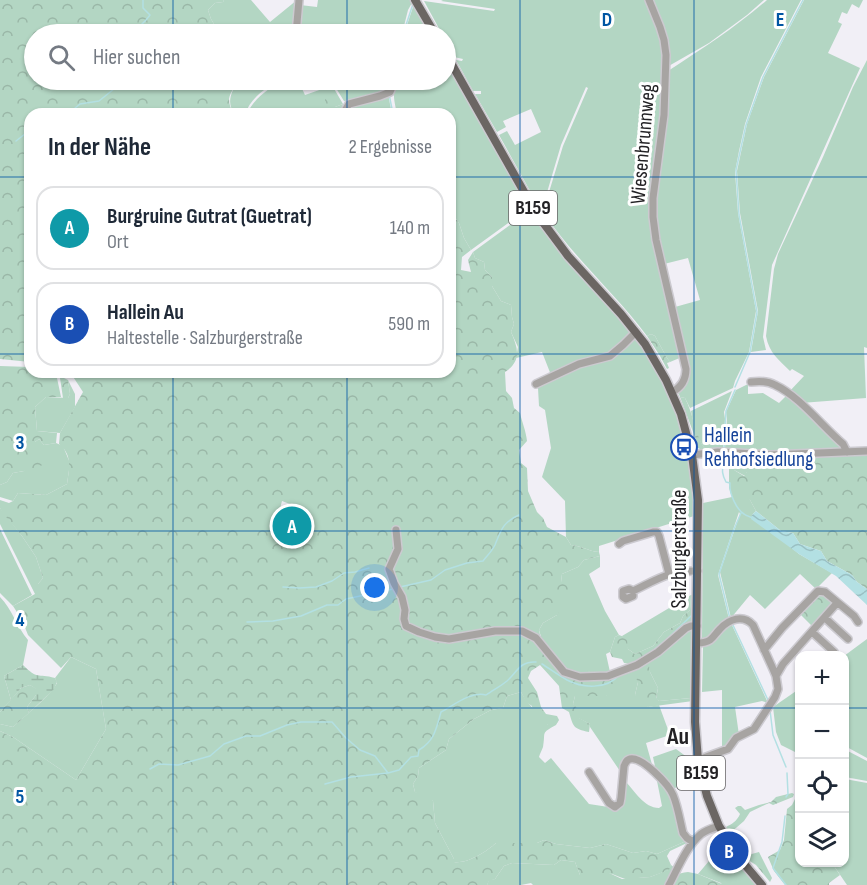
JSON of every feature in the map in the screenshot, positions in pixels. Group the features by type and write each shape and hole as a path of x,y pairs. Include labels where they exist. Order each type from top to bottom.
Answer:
{"main road":[{"path":"415,0 429,24"},
{"name":"Salzburgerstraße","path":"456,72 545,227 636,332 655,360 681,414 692,455 698,493 694,571 695,722 698,760 707,796 719,826 740,859 762,885"}],"street":[{"path":"297,24 299,0"},
{"name":"Wiesenbrunnweg","path":"649,0 660,27 666,55 664,115 655,178 653,217 656,240 686,369 684,381 672,392"},
{"path":"346,108 350,104 380,96 391,90"},
{"path":"536,384 579,364 610,356 636,332"},
{"path":"752,382 760,381 775,385 793,397 843,444 847,452"},
{"path":"692,455 718,452 771,455 867,452"},
{"path":"396,530 398,549 389,569 402,597 406,626 419,632 449,639 495,631 522,631 536,638 564,672 580,677 593,677 608,676 637,665 658,652 681,632 694,626"},
{"path":"619,544 657,532 669,574"},
{"path":"633,591 669,574 694,571"},
{"path":"764,650 818,591 825,592 841,604 858,622"},
{"path":"776,676 783,664 837,603"},
{"path":"696,643 712,639 731,621 740,618 748,621 753,625 776,676 778,689 775,698 754,729 736,738 728,749 698,760"},
{"path":"825,618 849,639"},
{"path":"812,632 833,651"},
{"path":"589,772 609,803 615,807 620,803 626,761 634,759 640,761 665,782 673,794 683,833 693,842"},
{"path":"669,885 693,842 702,833 719,826"}],"green space":[{"path":"0,0 224,0 215,3 208,10 214,24 24,24 24,90 232,90 229,99 231,108 24,108 24,361 0,359"},
{"path":"224,0 251,0 270,22 297,0 296,24 214,24 208,10 215,3"},
{"path":"318,0 413,1 404,24 299,24 300,5 317,7"},
{"path":"648,0 658,25 664,53 664,103 651,201 682,357 670,362 655,336 651,334 647,336 567,244 543,212 563,146 588,88 586,87 561,145 541,208 499,135 507,131 515,145 541,132 531,109 503,121 506,127 497,132 475,94 481,94 481,91 473,91 456,60 462,61 463,59 456,57 456,24 437,24 424,1 494,11 495,9 441,1"},
{"path":"651,0 764,0 709,43 667,67"},
{"path":"767,0 801,0 761,77 745,124 735,172 738,213 756,311 749,352 733,388 690,408 685,398 680,397 678,392 686,379 675,307 700,300 688,258 664,264 654,217 668,71 731,29"},
{"path":"804,0 863,0 859,8 852,4 847,14 842,12 838,22 842,24 828,53 860,68 772,265 763,337 766,350 751,352 758,311 740,213 737,171 747,124 764,77"},
{"path":"415,4 426,24 407,24"},
{"path":"867,60 867,348 864,347 866,398 801,403 788,393 804,376 792,369 790,371 778,360 769,347 766,336 774,269 778,254"},
{"path":"456,77 528,205 526,210 471,250 456,219 456,108 396,108 394,90 456,90"},
{"path":"233,90 264,90 248,108 231,108"},
{"path":"268,90 303,90 305,95 325,90 326,97 335,107 343,104 342,108 251,108"},
{"path":"325,90 335,90 343,104 334,108 325,107"},
{"path":"337,90 388,90 348,102 344,101"},
{"path":"388,94 391,108 347,108"},
{"path":"528,212 532,213 631,330 631,333 609,355 551,375 542,352 516,358 518,347 511,332 514,324 511,305 501,301 492,286 492,277 485,270 484,262 475,258 473,252"},
{"path":"456,219 471,250 462,257 461,270 471,272 468,260 473,252 475,258 484,262 485,270 492,277 492,286 501,301 511,305 514,324 511,332 517,354 514,363 505,372 506,391 512,398 514,408 520,413 525,430 527,441 519,450 521,463 527,468 528,491 537,512 547,527 566,537 571,545 599,552 600,556 584,560 578,567 562,574 561,582 570,585 572,590 557,615 543,623 539,630 541,640 550,646 555,659 568,670 585,670 596,674 625,672 628,678 623,682 621,691 606,696 575,696 573,704 579,710 579,718 590,724 589,732 575,726 569,712 562,708 559,686 540,665 531,671 528,678 546,714 557,716 559,720 556,725 548,725 533,717 532,706 526,702 521,692 507,696 503,708 491,710 474,719 449,739 446,750 419,768 418,776 413,784 415,792 426,793 433,801 435,823 454,862 470,859 496,843 537,843 544,840 556,844 590,848 606,844 633,853 646,851 657,854 686,841 687,843 670,851 667,856 671,865 669,870 634,881 607,873 589,879 580,875 575,862 561,860 554,865 512,863 504,866 495,879 489,881 487,885 0,885 0,731 13,737 76,780 106,729 96,669 71,657 61,668 28,635 13,606 35,594 30,584 38,584 43,578 36,557 0,508 0,500 9,503 18,493 46,495 67,484 69,463 66,453 59,444 60,433 83,392 74,378 456,378","holes":["282,501 295,506 301,522 296,549 291,549 282,532 280,520"]},
{"path":"651,334 655,336 670,362 667,363 669,368 667,369 647,336"},
{"path":"637,337 657,369 679,416 682,430 681,443 691,466 694,516 599,546 599,552 571,545 566,537 565,501 542,477 551,448 545,410 539,406 538,388 542,383 578,366 599,361"},
{"path":"0,366 24,367 24,378 57,378 61,397 46,397 35,407 37,431 57,433 56,443 44,445 39,439 35,442 43,465 13,473 7,482 0,485"},
{"path":"60,378 68,380 70,394 68,398 63,398"},
{"path":"68,380 75,394 75,407 60,433 37,431 35,407 46,397 68,398 70,394"},
{"path":"748,384 748,394 763,393 779,403 787,395 796,401 842,446 841,450 769,452 725,449 726,412 736,390"},
{"path":"732,391 724,412 723,448 705,449 696,431 691,411"},
{"path":"680,397 685,398 698,437 705,449 698,448"},
{"path":"39,439 44,445 56,443 63,446 70,463 67,484 46,495 18,493 13,501 0,497 0,485 7,482 13,473 24,471 35,442"},
{"path":"867,454 867,589 852,575 827,561 821,551 800,544 793,533 781,531 756,511 750,500 741,494 732,473 734,470 747,476 747,473 738,468 737,463 743,457"},
{"path":"732,460 740,460 737,463 747,473 747,477 734,470 756,511 752,515 799,554 832,573 816,589 800,574 765,609 750,595 731,618 720,572 739,512 718,575 729,619 714,634 702,638 703,503 732,497 729,488 729,464"},
{"path":"0,508 36,557 43,578 38,584 30,584 0,524"},
{"path":"0,529 32,595 13,606 0,593"},
{"path":"600,556 600,567 589,574 605,611 619,635 615,637 610,652 606,654 610,672 568,670 550,652 539,630 543,623 557,615 562,574 578,567 584,560"},
{"path":"818,593 824,593 835,603 812,626 799,613"},
{"path":"691,595 690,610 683,616 680,623 664,632 653,646 635,654 628,649 622,636"},
{"path":"691,595 692,623 684,625 645,657 631,664 612,657 610,652 615,637 619,635 627,638 628,649 635,654 653,646 664,632 680,623 683,616 690,610"},
{"path":"0,597 28,640 23,665 4,676 11,700 0,712"},
{"path":"731,623 768,703 762,701 735,707 739,735 722,749 722,690 702,692 703,646 716,640 722,629"},
{"path":"694,628 691,698 659,701 656,699 658,688 645,662 685,630"},
{"path":"867,639 867,758 849,748 849,652"},
{"path":"71,657 96,669 106,729 76,780 13,737 0,731 0,724 13,727 49,694 57,683 55,678"},
{"path":"645,662 658,688 656,698 659,701 691,698 693,701 648,707 637,704 635,695 638,682 635,676 637,668"},
{"path":"23,665 35,674 55,678 57,682 54,689 29,713 27,707 36,695 36,689 30,685 21,688 11,700 4,676"},
{"path":"637,668 638,682 635,695 648,707 659,705 670,735 646,743 653,768 630,757 622,774 590,724 578,718 573,704 575,696 606,696 625,672"},
{"path":"30,685 37,689 36,695 27,707 29,713 13,727 0,724 0,712 21,688"},
{"path":"521,692 548,725 556,725 545,733 539,757 545,763 551,758 589,804 615,808 625,781 644,802 659,808 662,806 656,776 671,794 686,841 657,854 646,851 633,853 606,844 590,848 556,844 544,840 537,843 496,843 470,859 454,862 435,823 433,801 415,792 413,784 418,776 419,768 446,750 449,739 474,719 491,710 503,708 507,696"},
{"path":"795,692 795,752 781,745 776,732 773,707"},
{"path":"676,749 695,763 699,781 671,789 656,771 653,757"},
{"path":"849,752 867,761 867,781 849,778"},
{"path":"849,780 867,783 867,885 847,885 835,867 849,867"},
{"path":"792,793 793,797 773,805 769,803 750,812 744,821 729,834 726,827 739,816 735,808 738,806 745,810"},
{"path":"795,799 795,867 835,867 840,875 829,885 785,885 774,871 768,857 780,850 784,840 787,809"},
{"path":"720,848 759,885 722,885 698,874"},
{"path":"759,852 772,878 770,882 756,865 745,858"},
{"path":"561,860 575,862 580,875 607,872 622,879 650,877 668,870 671,865 675,868 665,885 533,885 531,883 487,885 489,880 495,879 504,866 512,863 554,865"},
{"path":"688,872 722,885 665,885 675,876"}],"water":[{"path":"756,511 781,531 793,533 800,544 821,551 827,561 852,575 867,589 867,605 836,576 799,554 751,519"}],"waterway":[{"path":"142,24 150,15 143,8 143,0"},
{"path":"735,387 750,352 757,312 739,215 736,170 746,125 763,77 803,0"},
{"path":"406,24 413,4"},
{"path":"75,108 80,104 99,101 113,90"},
{"path":"389,94 392,108"},
{"path":"16,141 24,135"},
{"path":"724,449 726,411 735,390"},
{"path":"723,455 723,474 726,482 730,483 734,500 741,512 753,518"},
{"path":"730,619 719,574 741,513"},
{"path":"400,587 431,580 445,570 467,563 483,561 494,547 503,527 519,515"},
{"path":"283,587 316,587 344,573 369,568"},
{"path":"247,622 273,621 301,616 327,605 338,605 346,599 393,589"},
{"path":"650,653 691,616"},
{"path":"732,623 768,700"},
{"path":"625,666 641,659"},
{"path":"325,784 351,777 399,770 411,757 418,756 419,750 432,738 441,712 474,695 486,695 507,681 522,665 536,662"},
{"path":"542,664 567,680 580,685 601,685 614,680 619,675"},
{"path":"770,710 773,735 786,767"},
{"path":"150,769 159,764 178,765 210,756 224,744 246,736 260,736 287,725 301,722 332,722 360,750 375,756 388,773"},
{"path":"786,797 788,794 787,773"},
{"path":"785,816 782,842 773,868 786,885"}],"place":[{"name":"Hallein Rehhofsiedlung","path":"684,447"},
{"name":"Burgruine Gutrat (Guetrat)","path":"292,526"},
{"name":"Hallein Au","path":"729,851"}],"district":[{"name":"Au","path":"678,736"}]}
